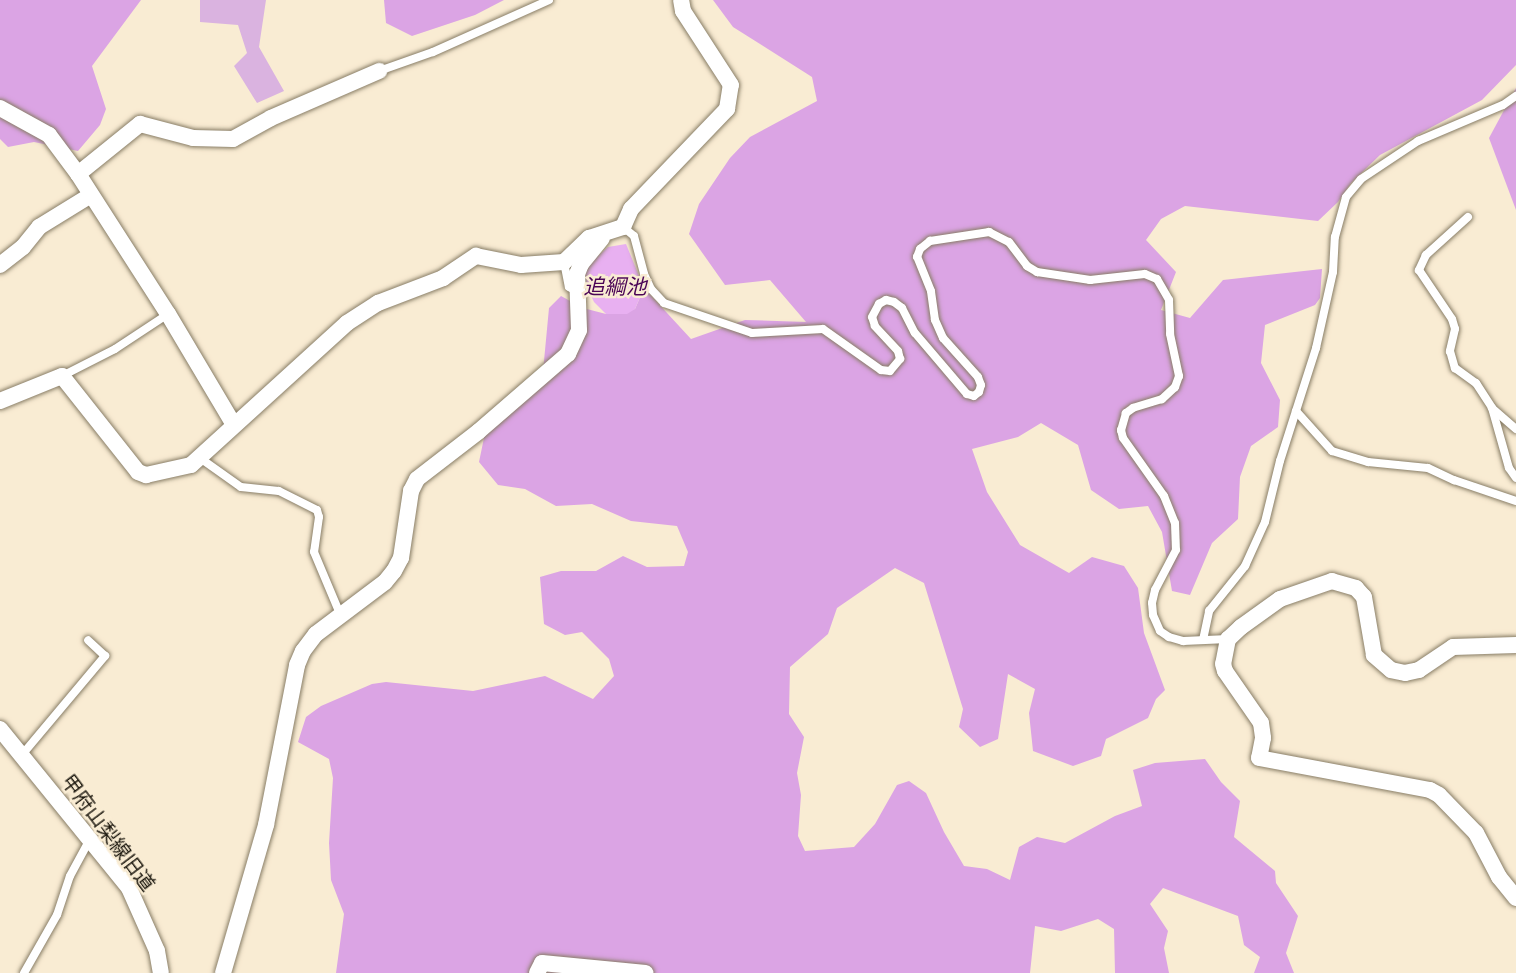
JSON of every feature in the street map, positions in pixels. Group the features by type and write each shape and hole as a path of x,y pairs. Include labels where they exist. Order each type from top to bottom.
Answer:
{"street":[{"path":"0,401 62,376 138,472 146,475 191,465 347,322 378,303 443,278 476,256 521,265 564,262 589,238 623,227 631,209 727,109 731,85 683,11 681,0"},
{"path":"78,174 140,124 193,138 233,139 271,118 379,71"},
{"path":"0,108 49,135 78,174 168,314 234,425"},
{"path":"0,265 23,248 39,227 91,195"},
{"path":"223,973 266,825 297,665 303,651 316,634 385,582 394,571 401,558 411,491 417,479 479,431 568,354 579,330 577,274 581,264 604,235"},
{"path":"1516,645 1454,647 1419,670 1405,673 1391,670 1374,655 1364,597 1356,588 1332,581 1280,599 1241,627 1228,639 1223,664 1225,671 1261,723 1263,738 1259,758 1430,790 1439,795 1476,833 1499,877 1516,898"},
{"name":"甲府山梨線旧道","path":"0,729 90,839 135,899 157,951 161,973"},
{"path":"537,973 542,963 646,973"}],"lane":[{"path":"379,71 434,52 549,0"},
{"path":"1203,640 1209,611 1245,566 1257,544 1316,348 1331,282 1335,237 1342,209 1352,189 1361,179 1418,141 1503,105 1516,96"},
{"path":"1468,217 1426,255 1419,270 1452,319 1455,329 1450,351 1455,368 1476,383 1492,408 1516,429"},
{"path":"623,227 634,236 644,274 651,289 664,303 752,333 823,328 881,370 890,371 900,359 898,351 875,326 873,317 879,304 886,300 894,302 902,308 915,333 967,394 974,396 979,392 981,385 978,377 943,338 935,320 931,291 917,257 920,249 930,241 989,232 1009,242 1027,266 1037,272 1090,280 1145,274 1157,279 1169,300 1170,334 1179,376 1175,387 1162,399 1132,408 1126,413 1121,430 1123,438 1171,508 1175,523 1176,550 1155,590 1152,603 1156,625 1169,637 1183,641 1228,639"},
{"path":"564,262 569,288 578,292"},
{"path":"62,376 115,349 168,314"},
{"path":"1492,408 1509,468 1516,478"},
{"path":"1296,411 1332,451 1368,462 1428,468 1454,480 1516,501"},
{"path":"200,458 241,487 279,491 317,510 319,517 314,552 340,614"},
{"path":"21,756 105,656 88,640"},
{"path":"24,973 57,915 70,876 90,839"}],"shaded area":[{"path":"0,0 141,0 92,66 106,109 100,125 78,151 34,142 8,147 0,139"},
{"path":"200,0 266,0 259,47 284,91 257,103 234,66 247,53 238,25 200,22"},
{"path":"384,0 504,0 475,15 412,36 386,23"},
{"path":"713,0 1516,0 1516,65 1482,100 1380,155 1351,183 1338,202 1318,221 1185,206 1161,219 1146,240 1176,272 1161,310 1190,318 1223,280 1322,269 1320,298 1315,305 1265,325 1261,363 1280,400 1278,427 1251,446 1240,477 1238,519 1212,543 1190,595 1172,591 1162,532 1148,506 1119,509 1091,490 1078,445 1041,423 1018,437 972,449 987,492 1020,545 1069,573 1092,557 1124,566 1138,588 1144,633 1165,690 1156,699 1148,718 1106,739 1101,756 1073,766 1033,751 1029,713 1035,689 1008,674 998,739 980,747 959,727 963,709 924,583 895,568 837,608 828,634 790,667 789,714 804,737 797,773 801,795 798,836 805,851 854,847 875,824 897,785 909,781 926,793 944,832 964,866 987,869 1010,880 1019,847 1037,837 1065,843 1115,816 1142,806 1133,770 1155,763 1205,759 1221,782 1240,801 1234,837 1275,871 1276,883 1298,916 1286,953 1294,973 1254,973 1260,957 1244,945 1238,916 1163,888 1150,904 1168,931 1164,948 1169,973 1115,973 1114,929 1098,919 1061,931 1035,926 1030,973 336,973 344,914 331,880 329,843 333,778 329,759 298,742 306,717 321,706 372,684 386,682 473,691 545,676 593,699 614,676 609,659 582,632 565,635 544,624 540,577 561,571 596,571 623,556 647,567 684,566 688,552 677,526 631,521 592,504 556,506 525,489 498,485 479,462 485,433 542,382 549,308 561,296 583,308 606,314 635,309 644,288 691,339 745,320 806,322 770,280 725,285 689,234 699,204 730,158 750,137 817,101 812,77 733,27"},
{"path":"1516,88 1516,210 1489,138"}],"water":[{"name":"追綱池","path":"626,244 644,288 635,309 627,314 606,314 594,302 587,287 585,272 589,264 608,247"}]}
